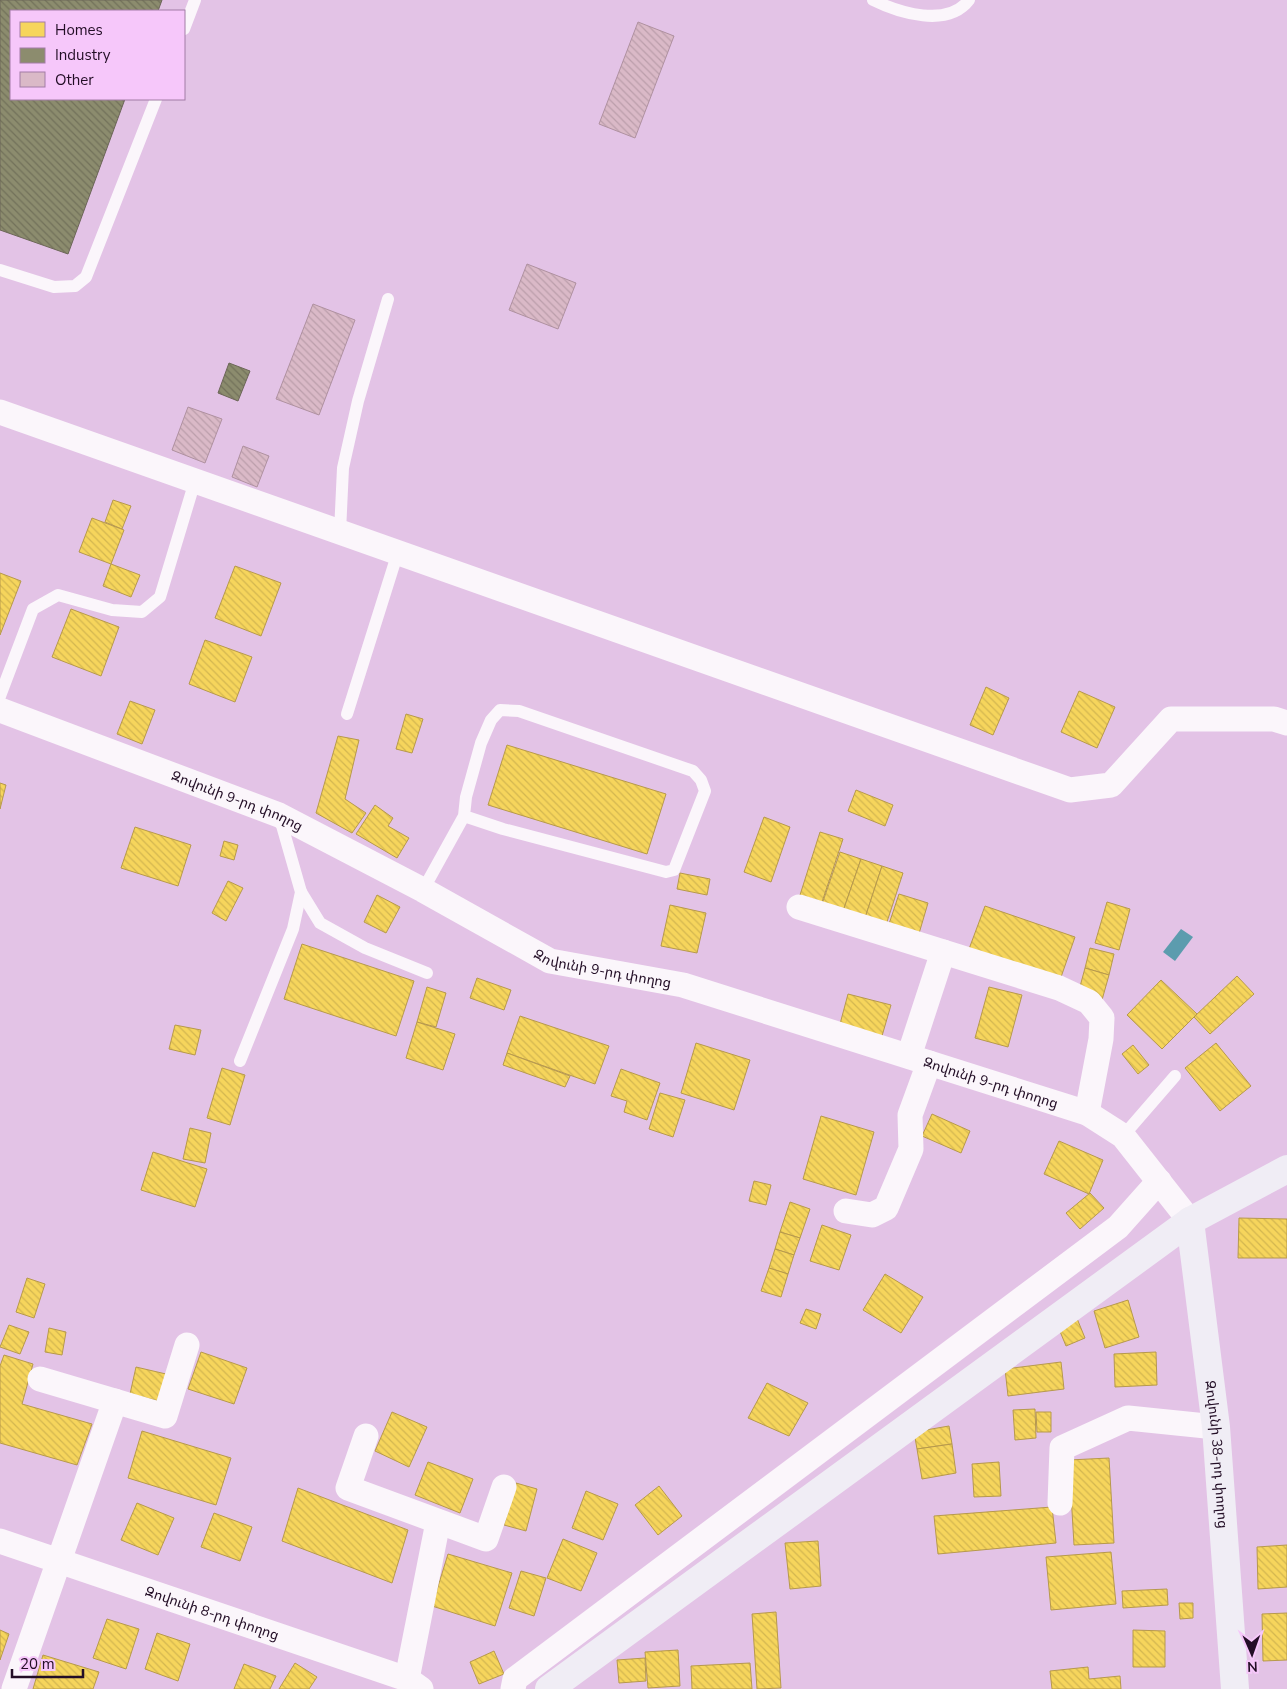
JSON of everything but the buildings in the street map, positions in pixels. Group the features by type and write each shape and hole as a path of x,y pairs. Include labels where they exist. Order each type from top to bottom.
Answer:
{"street":[{"path":"0,412 1070,790 1111,785 1171,719 1274,719 1287,724"},
{"name":"Զովունի 9-րդ փողոց","path":"0,710 279,815 423,890 550,961 684,985 1087,1112 1123,1136 1190,1221"},
{"path":"799,907 1059,988 1089,1002 1102,1018 1102,1039 1087,1112"},
{"path":"846,1211 872,1215 886,1208 911,1149 910,1115 919,1059 943,952"},
{"path":"549,1689 1190,1221 1287,1169"},
{"path":"513,1689 515,1679 1118,1227 1158,1181"},
{"name":"Զովունի 38-րդ փողոց","path":"1190,1221 1216,1427 1235,1689"},
{"path":"40,1379 165,1416 187,1345"},
{"path":"14,1689 115,1401"},
{"path":"1060,1503 1062,1448 1128,1418 1216,1427"},
{"path":"366,1436 348,1488 438,1522 486,1538 504,1487"},
{"path":"414,1684 438,1522"},
{"name":"Զովունի 8-րդ փողոց","path":"0,1541 414,1684"}],"lane":[{"path":"185,26 195,0"},
{"path":"873,0 895,11 929,17 963,9 969,0"},
{"path":"0,270 54,287 75,286 86,276 156,100"},
{"path":"340,532 343,468 358,401 388,299"},
{"path":"0,696 33,609 58,594 112,610 142,612 160,597 195,480"},
{"path":"347,714 398,552"},
{"path":"423,890 464,816 466,797 480,743 491,720 500,710 519,711 693,771 701,780 705,791 674,870 666,872 503,829 464,816"},
{"path":"279,815 301,892 320,923 365,948 427,973"},
{"path":"240,1061 292,929 301,892"},
{"path":"1123,1136 1175,1076"}],"water":[{"path":"1181,929 1193,937 1175,961 1163,952"}]}
